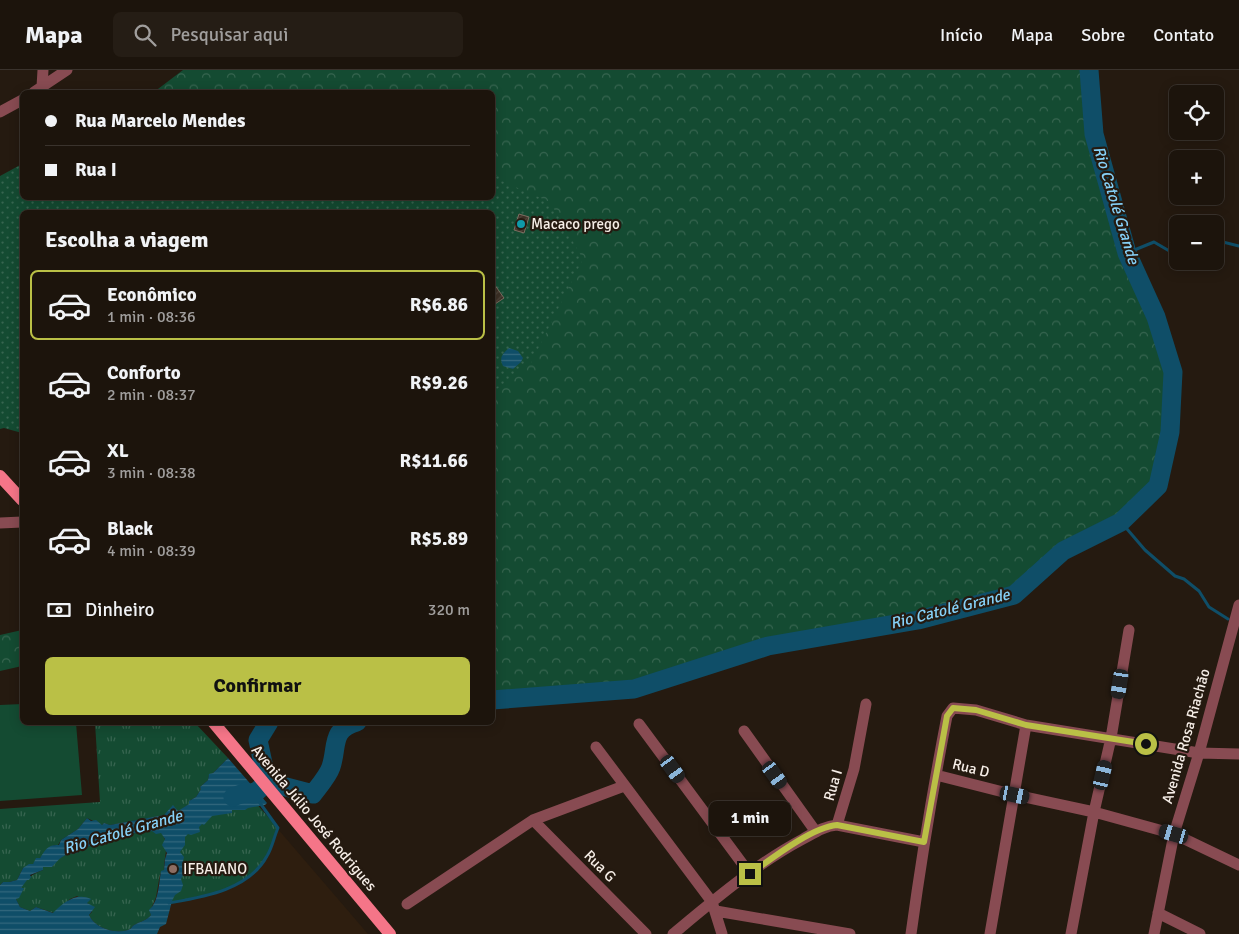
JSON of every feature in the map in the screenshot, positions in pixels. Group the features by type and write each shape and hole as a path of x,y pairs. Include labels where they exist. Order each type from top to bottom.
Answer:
{"main road":[{"path":"0,476 20,498"},
{"name":"Avenida Júlio José Rodrigues","path":"216,725 390,934"}],"street":[{"path":"38,90 43,70"},
{"path":"38,90 67,70"},
{"path":"0,112 20,101"},
{"path":"0,523 20,522"},
{"name":"Avenida Rosa Riachão","path":"1154,934 1174,834 1236,628 1239,605"},
{"path":"1071,934 1094,812 1111,738 1129,630"},
{"name":"Rua I","path":"673,934 714,907 750,874 784,849 827,826 837,825 854,769 866,704"},
{"path":"910,934 924,842 947,716 950,710 956,707 976,710 1026,725 1198,753 1239,754"},
{"path":"640,724 750,874"},
{"path":"990,934 1026,725"},
{"path":"744,731 816,832"},
{"path":"596,747 714,907 722,934"},
{"name":"Rua D","path":"936,775 1094,812 1174,834 1239,865"},
{"path":"408,904 533,820 624,786"},
{"name":"Rua G","path":"533,820 646,934"},
{"path":"837,825 924,842"},
{"path":"714,907 827,932 850,934"},
{"path":"1158,913 1200,934"}],"shaded area":[{"name":"IFBAIANO","path":"246,792 368,934 0,934 0,915"}],"green space":[{"path":"183,70 1089,70 1094,134 1127,253 1156,317 1173,372 1170,432 1158,486 1121,522 1063,551 1014,595 918,620 767,646 634,689 495,700 495,210 492,210 492,200 495,200 495,90 157,90"},
{"path":"20,165 20,200 495,200 495,175 500,176 502,181 550,202 583,259 531,363 495,390 495,210 20,210 20,432 4,428 0,429 0,176"},
{"path":"20,630 20,666 0,671 0,635"},
{"path":"20,704 20,725 76,725 82,795 0,801 0,705"},
{"path":"95,725 197,725 228,758 209,775 208,780 200,787 201,789 196,797 178,812 170,810 165,815 110,825 104,823 102,825 87,818 78,829 61,840 58,845 54,845 33,864 23,868 17,880 3,882 0,885 0,809 100,802"},
{"path":"254,801 278,828 268,855 254,874 229,888 207,896 165,904 181,838 198,811"},
{"path":"138,829 161,832 166,842 164,870 160,874 156,897 150,911 151,915 147,919 128,930 106,929 100,927 92,920 89,915 92,912 90,905 77,896 70,899 54,913 36,907 30,911 20,907 16,899 23,889 21,888 30,877 43,870 43,867 52,867 63,856 77,853 79,849 94,845 95,841 136,833"}],"water":[{"path":"509,348 518,351 523,358 513,369 503,366 501,361 503,354"},
{"path":"228,758 267,803 245,810 232,810 232,813 212,816 204,825 202,824 199,827 200,832 188,834 185,837 185,845 180,852 184,857 182,865 184,873 181,879 183,885 181,891 175,895 172,901 166,924 160,927 157,934 0,934 0,885 3,882 17,880 23,868 33,864 36,858 40,858 49,847 59,845 61,840 78,829 87,818 91,821 96,820 102,825 104,823 110,825 164,815 173,805 178,811 196,797 201,789 200,787 208,780 209,774 213,773","holes":["138,829 146,832 161,833 165,839 162,845 167,853 164,870 161,871 157,897 149,910 151,915 147,919 123,931 100,927 89,915 95,907 87,903 91,899 86,897 70,899 53,913 36,907 30,911 20,907 16,899 19,898 24,888 21,888 29,880 30,875 43,870 43,867 52,867 63,857 78,853 79,849 94,845 96,841 136,833"]}],"building":[{"name":"Macaco prego","path":"519,214 529,217 524,233 514,230"},
{"path":"495,285 504,298 495,304"}],"waterway":[{"name":"Rio Catolé Grande","path":"495,700 634,689 768,646 918,620 1014,595 1063,551 1121,522 1158,486 1170,432 1173,372 1156,317 1127,253 1094,134 1089,70"},
{"path":"1127,253 1154,242 1169,251"},
{"path":"1224,242 1239,246"},
{"path":"1121,522 1145,550 1175,576 1184,579 1199,591 1209,607 1228,619"},
{"name":"Rio Catolé Grande","path":"267,725 258,740 267,782"},
{"name":"Rio Catolé Grande","path":"233,797 246,792 254,794 267,782 313,794 330,770 336,740 348,725"},
{"path":"169,903 224,890 249,877 259,868 269,853 278,828 260,803"}],"place":[{"name":"Macaco prego","path":"521,224"},
{"name":"IFBAIANO","path":"173,869"}],"route":[{"path":"750,874 784,849 827,826 837,825 924,842 947,716 950,710 956,707 976,710 1026,725 1146,744"}]}
